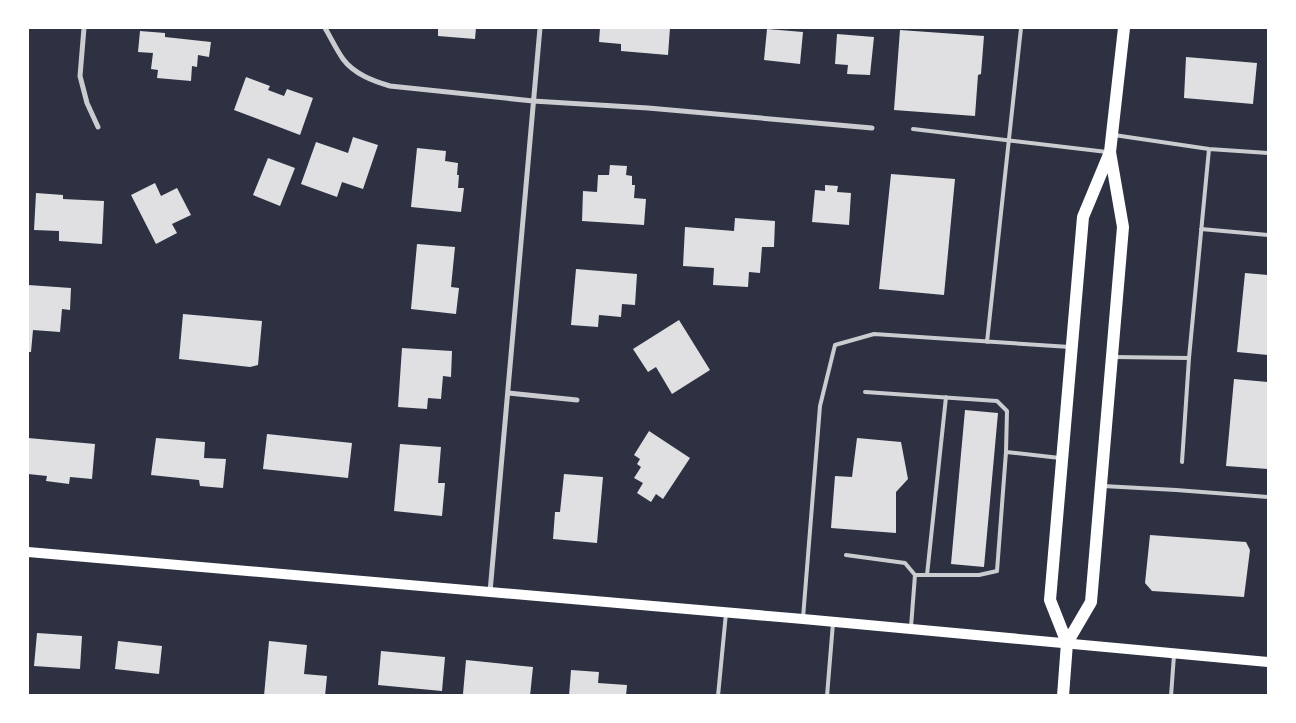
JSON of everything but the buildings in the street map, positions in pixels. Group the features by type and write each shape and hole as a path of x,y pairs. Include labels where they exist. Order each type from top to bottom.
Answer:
{"main road":[{"path":"1063,696 1067,643 1050,600 1083,217 1110,152 1124,28"},
{"path":"1067,643 1091,602 1124,226 1110,152"},
{"path":"28,552 726,612 1268,662"}],"street":[{"path":"84,28 80,76 87,103 98,127"},
{"path":"325,28 344,60 357,73 374,82 390,86 534,101 648,108 872,128"},
{"path":"490,592 540,28"},
{"path":"508,393 577,400"}],"lane":[{"path":"986,342 1021,28"},
{"path":"913,129 1110,152"},
{"path":"1112,134 1209,149 1268,153"},
{"path":"1182,462 1189,358 1209,149"},
{"path":"1202,229 1268,235"},
{"path":"803,619 820,406 835,345 874,334 1072,347"},
{"path":"1112,357 1189,358"},
{"path":"865,392 997,401 1007,411 1006,452 996,571 979,576 915,575"},
{"path":"927,575 946,397"},
{"path":"1006,452 1062,458"},
{"path":"1101,486 1268,497"},
{"path":"846,555 905,563 915,575 910,629"},
{"path":"718,696 726,612"},
{"path":"827,696 833,622"},
{"path":"1171,696 1175,654"}]}
